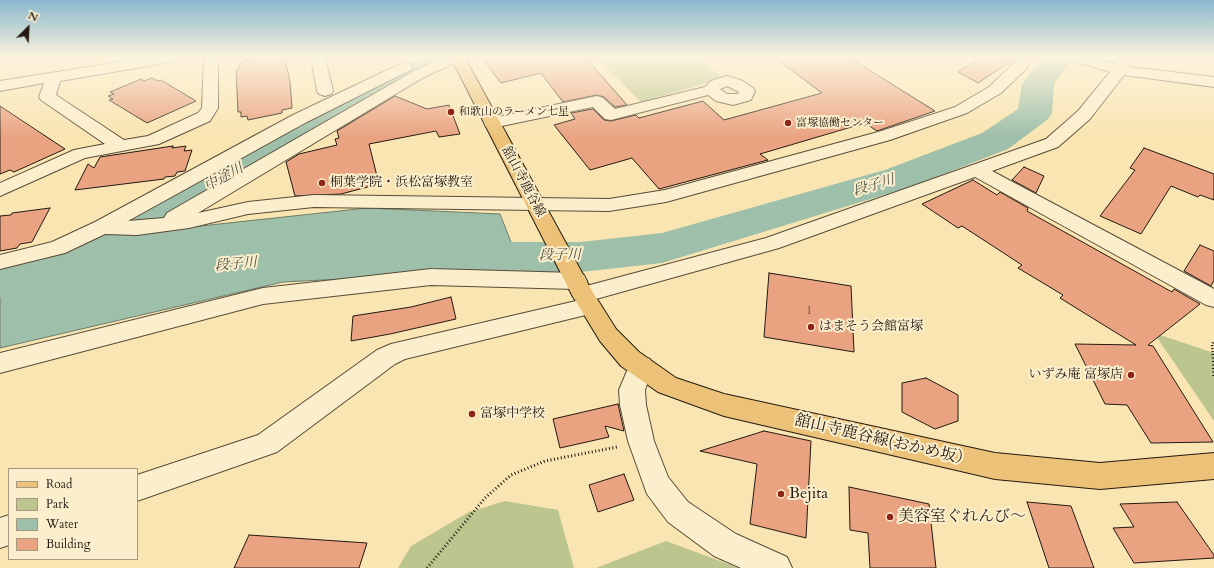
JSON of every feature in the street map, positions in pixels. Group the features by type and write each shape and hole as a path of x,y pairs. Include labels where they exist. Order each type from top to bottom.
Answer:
{"main road":[{"name":"舘山寺鹿谷線","path":"472,85 533,203 583,294"},
{"name":"舘山寺鹿谷線(おかめ坂）","path":"583,294 608,335 630,359 667,385 724,405 995,466 1100,476 1214,466"}],"street":[{"path":"52,85 48,97 122,147"},
{"path":"0,190 80,154 141,144 164,136 196,121 208,112 210,108 210,85"},
{"path":"324,85 325,91"},
{"path":"0,262 58,248 102,227 299,119 369,85"},
{"path":"164,224 401,85"},
{"path":"102,227 137,228 189,221 248,208 314,201 609,205 666,196 884,136 961,110 995,90 1001,85"},
{"path":"138,488 267,444 386,357 400,351 583,294 772,243 1052,143 1084,115 1107,85"},
{"path":"492,123 598,101 611,115 712,90"},
{"path":"976,170 1214,299"},
{"path":"0,363 264,296 431,277 583,294"},
{"path":"641,366 632,390 633,405 641,441 656,485 678,512 726,545 776,568"}],"path":[{"path":"1214,341 1212,344 1214,378"},
{"path":"428,568 485,498 511,475 544,461 641,441"}],"green space":[{"path":"624,85 701,85 641,102"},
{"path":"1154,333 1214,353 1214,421"},
{"path":"505,501 558,510 574,568 398,568 411,546 469,512"},
{"path":"666,541 739,568 596,568"}],"water":[{"path":"367,208 500,214 522,270 283,282 0,348 0,270 173,229"}],"building":[{"path":"128,85 169,85 196,101 147,123 109,100 113,99 108,96 114,94 110,92"},
{"path":"237,85 290,85 292,108 282,110 282,113 248,120 247,116 241,117 241,112 238,112"},
{"path":"550,85 609,85 627,105 615,107 604,97 597,95 563,102"},
{"path":"811,85 893,85 935,111 877,131 865,123 760,154 768,160 659,189 632,158 590,170 554,125 575,119 571,113 593,109 604,120 611,121 636,115 639,118 703,101 724,120 822,93"},
{"path":"395,96 427,109 449,105 460,134 439,137 436,131 369,144 379,184 341,194 295,196 286,162 299,154 337,145 335,139 339,138 337,131"},
{"path":"0,106 65,149 14,172 10,170 0,174"},
{"path":"173,146 172,148 186,146 184,151 192,150 185,171 177,172 175,176 165,177 164,179 75,190 88,164 94,168 100,157"},
{"path":"1144,148 1214,174 1214,200 1200,195 1198,197 1171,186 1141,234 1100,216 1135,170 1130,168"},
{"path":"1024,167 1044,176 1036,193 1012,180"},
{"path":"973,180 997,195 1000,192 1028,208 1027,211 1172,292 1174,289 1200,304 1148,345 1153,346 1213,442 1151,443 1127,405 1105,404 1075,344 1136,345 1060,298 1063,295 1018,268 1022,265 962,226 958,228 922,204"},
{"path":"50,208 32,242 20,244 17,248 0,251 0,216"},
{"path":"1200,245 1214,251 1214,280 1211,286 1184,271"},
{"path":"769,273 851,286 854,352 764,337"},
{"path":"451,297 456,319 351,341 353,316 411,307"},
{"path":"926,378 958,395 958,421 935,429 902,412 902,383"},
{"path":"618,404 624,431 605,426 609,437 560,448 553,419"},
{"name":"Bejita","path":"764,431 811,441 806,538 750,524 757,464 700,451"},
{"path":"624,474 634,500 598,512 589,485"},
{"name":"美容室ぐれんび～","path":"849,487 929,504 936,568 870,568 868,533 850,530"},
{"path":"1027,502 1071,506 1094,568 1049,568"},
{"path":"1177,502 1214,555 1214,558 1134,563 1113,528 1134,527 1120,504"},
{"path":"249,535 367,543 359,568 234,568"}],"waterway":[{"name":"中途川","path":"0,282 93,251 389,85"},
{"name":"段子川","path":"453,257 581,257 662,248 899,178 995,141 1035,113 1038,85"}],"place":[{"name":"和歌山のラーメン七星","path":"451,112"},
{"name":"富塚協働センター","path":"788,123"},
{"name":"桐葉学院・浜松富塚教室","path":"322,183"},
{"name":"はまそう会館富塚","path":"811,327"},
{"name":"いずみ庵 富塚店","path":"1131,375"},
{"name":"富塚中学校","path":"472,414"},
{"name":"Bejita","path":"781,494"},
{"name":"美容室ぐれんび～","path":"890,517"}]}
